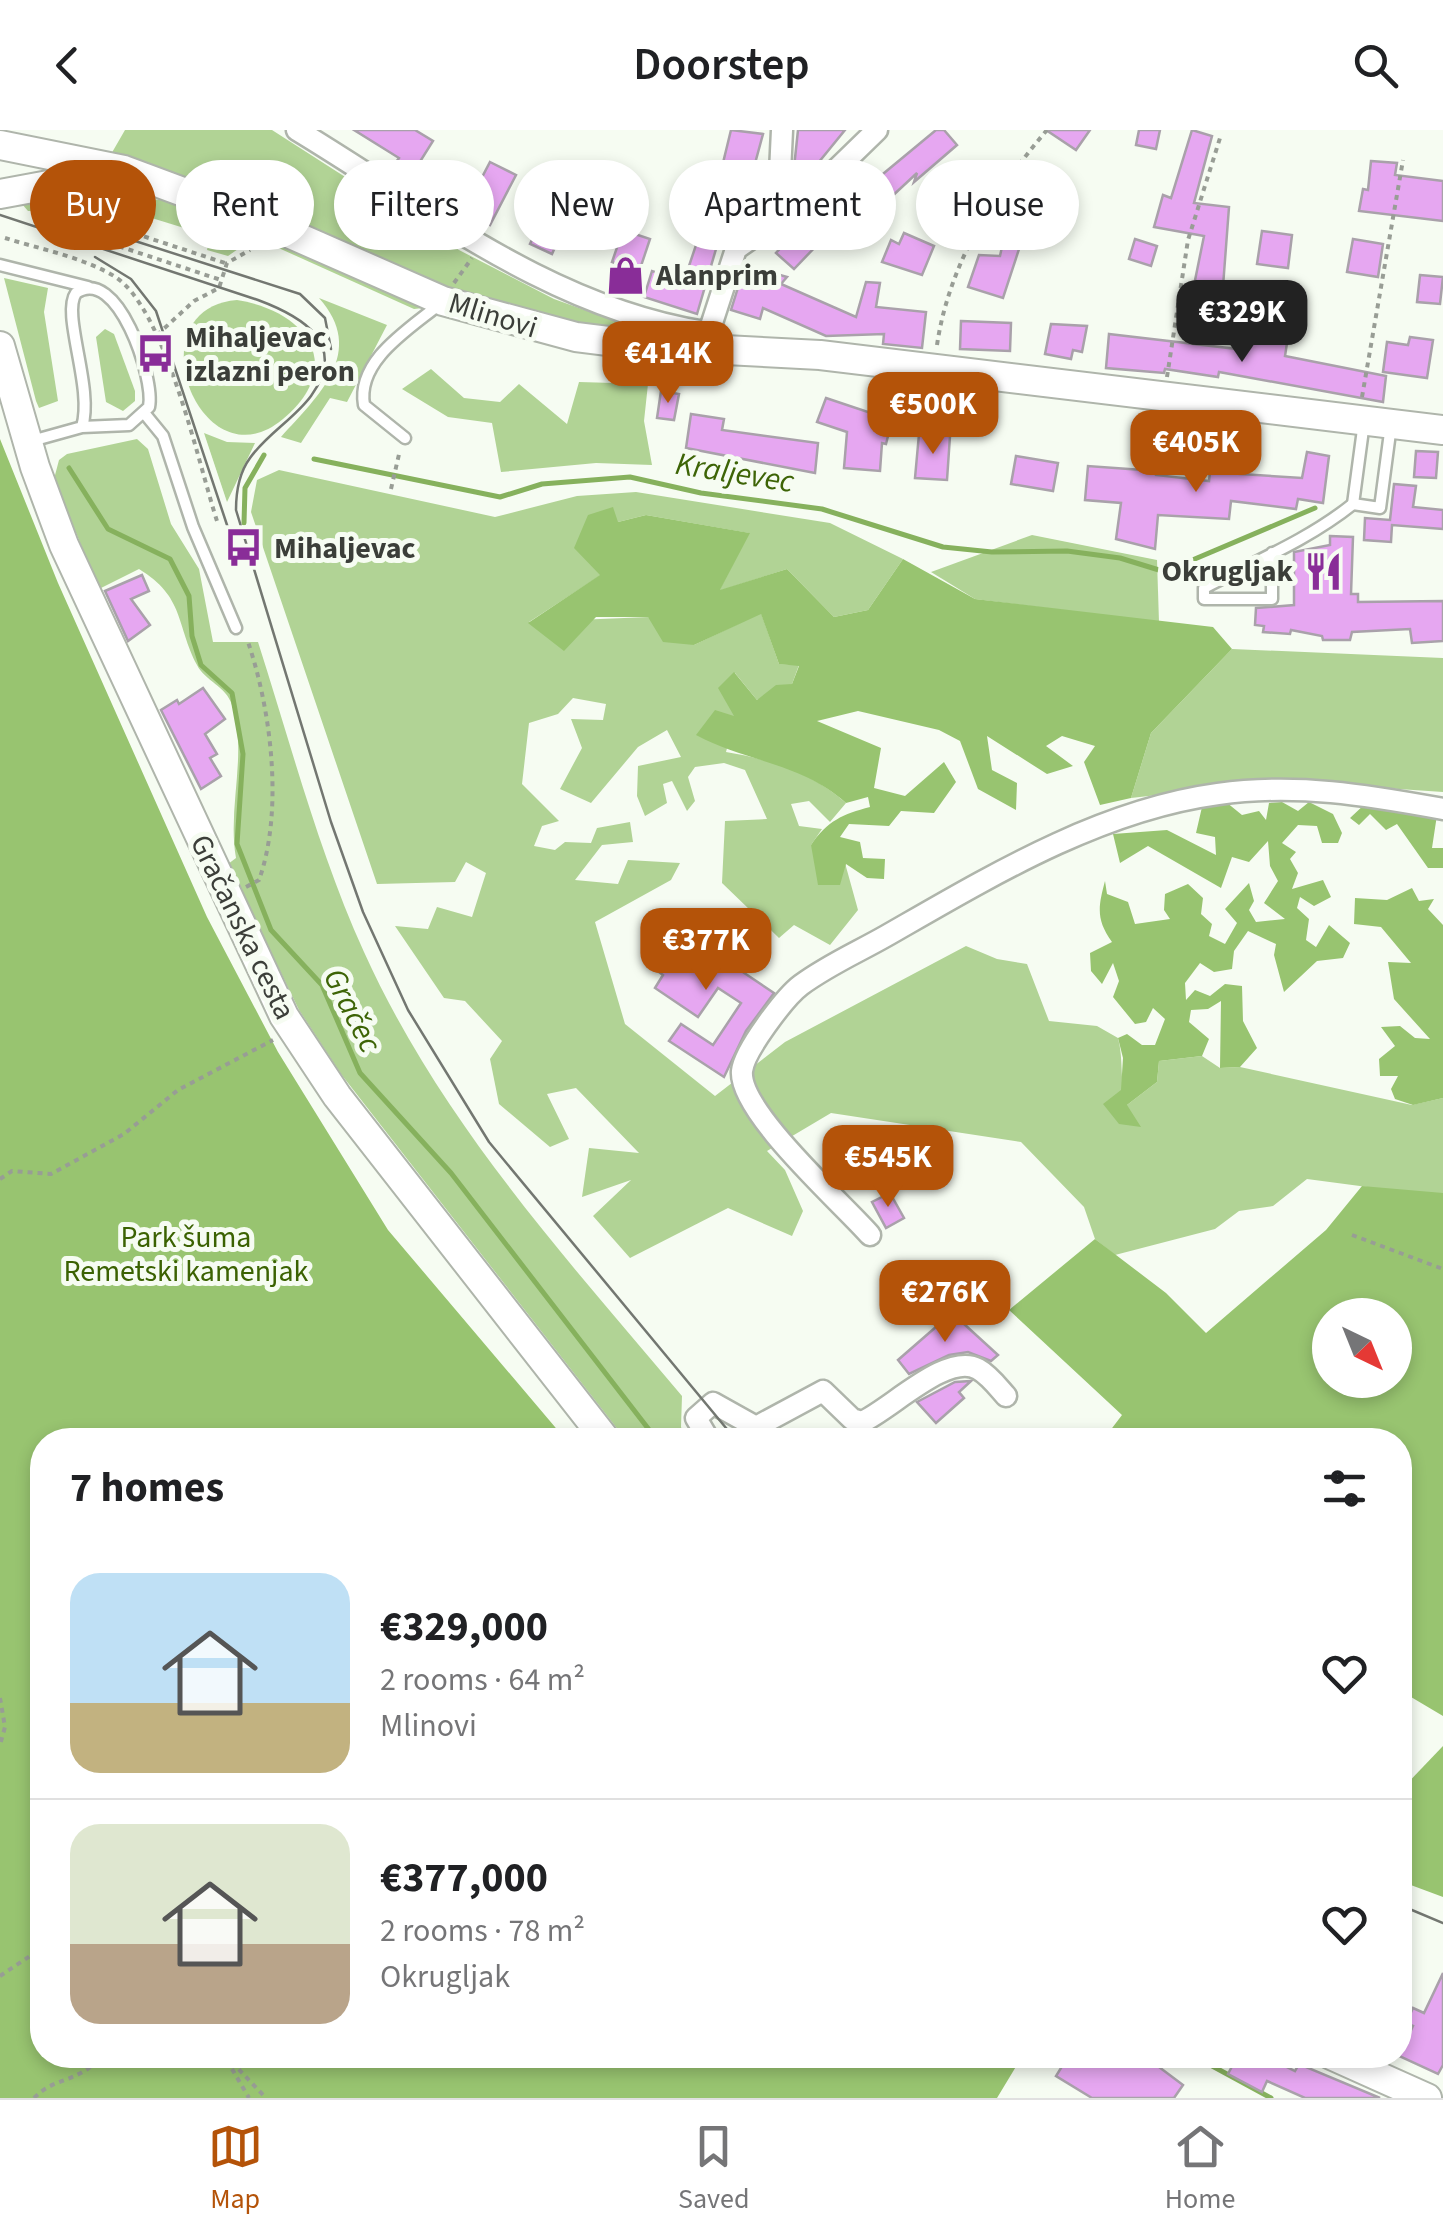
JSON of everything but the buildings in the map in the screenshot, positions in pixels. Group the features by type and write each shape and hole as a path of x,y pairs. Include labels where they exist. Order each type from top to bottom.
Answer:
{"main road":[{"name":"Mlinovi","path":"5,148 98,162 261,221 437,298 533,328 602,341 820,355 1372,417 1443,430"},
{"name":"Mlinovi","path":"0,194 54,184 160,186"},
{"name":"Gračanska cesta","path":"0,346 4,378 58,532 130,694 284,1016 338,1096 597,1428"},
{"path":"1361,2068 1427,2098"}],"street":[{"path":"296,130 344,160"},
{"path":"781,160 782,130"},
{"path":"846,160 877,130"},
{"path":"489,250 567,289 682,328 710,329 737,250"},
{"path":"870,1235 760,1116 743,1082 742,1072 750,1050 802,984 1039,852 1178,802 1220,793 1320,789 1365,792 1443,809"},
{"path":"702,1428 696,1418 713,1404 756,1427 824,1391 852,1419 862,1422 936,1374 960,1364 978,1369 1006,1396"}],"lane":[{"path":"0,265 89,287 113,297 150,387 146,414 163,436 193,527 236,628"},
{"path":"82,427 86,406 82,356 69,307 76,293 89,287"},
{"path":"405,438 364,405 364,384 384,350 437,298"},
{"path":"27,443 82,427 120,427 146,414"},
{"path":"1354,504 1380,508 1372,417"},
{"path":"1272,552 1272,599 1204,599 1204,588 1272,552 1311,537 1354,504 1372,417"}],"path":[{"path":"935,358 948,288 1000,191 1047,130"},
{"path":"1166,382 1188,240 1220,138"},
{"path":"1372,417 1403,160"},
{"path":"4,238 85,264"},
{"path":"156,240 226,263 250,250"},
{"path":"130,250 222,280"},
{"path":"437,298 456,282 474,250"},
{"path":"157,336 194,301 219,288 226,263"},
{"path":"187,430 217,521"},
{"path":"391,489 396,458"},
{"path":"243,530 247,536"},
{"path":"236,628 247,639 268,724 271,762 266,860 259,880 244,888"},
{"path":"0,1180 12,1171 51,1174 124,1134 178,1090 273,1040"},
{"path":"1352,1235 1443,1269"},
{"path":"0,1698 4,1727 0,1745"},
{"path":"0,1976 30,1956"},
{"path":"34,2098 45,2087 83,2076 91,2068"},
{"path":"232,2068 249,2098"},
{"path":"234,2068 266,2098"}],"green space":[{"path":"125,130 272,130 334,170 334,241 314,232 314,160 176,160 176,177 156,171 156,160 110,156"},
{"path":"156,199 176,203 176,226 156,219"},
{"path":"207,250 237,250 228,256"},
{"path":"283,250 299,250 424,305 414,309"},
{"path":"355,250 459,250 554,299 654,335 654,339 479,304"},
{"path":"4,278 48,288 44,312 58,401 39,408 36,401"},
{"path":"319,298 387,325 347,402 330,398 301,443 281,437 322,389 338,355 339,337 333,318"},
{"path":"237,300 261,306 299,328 310,343 315,361 313,379 302,399 283,419 253,434 226,431 205,414 190,389 184,360 188,332 205,311"},
{"path":"105,329 114,334 135,391 135,401 123,411 106,402 96,337"},
{"path":"431,369 464,398 500,402 519,384 567,424 579,382 648,384 644,421 652,465 596,463 501,472 492,423 448,417 402,389"},
{"path":"204,433 227,442 255,443 227,502"},
{"name":"Park šuma Remetski kamenjak","path":"0,439 58,583 207,917 278,1052 388,1230 556,1428 30,1428 30,2068 1015,2068 997,2098 0,2098"},
{"path":"137,439 148,449 171,524 199,569 213,642 258,642 333,876 395,1014 429,1073 507,1184 682,1396 681,1428 617,1428 341,1074 299,1010 228,864 236,858 238,743 232,705 197,665 172,601 154,580 139,569 99,589 54,479 59,460 67,454"},
{"path":"279,470 495,517 577,496 636,492 830,523 903,559 868,610 834,617 787,569 719,591 749,533 646,515 618,522 601,575 529,622 648,617 694,645 761,613 779,664 799,665 792,684 757,700 735,673 735,717 726,752 790,769 819,783 846,803 830,822 809,801 791,804 799,826 822,829 811,845 845,863 858,910 830,945 794,925 779,938 722,883 725,821 767,819 745,770 724,763 695,767 688,777 695,801 687,811 672,781 663,784 667,803 645,816 637,796 638,766 681,757 667,730 638,747 591,803 560,789 582,748 571,719 603,720 606,704 573,698 558,714 529,723 522,784 559,821 542,826 534,846 555,850 565,842 591,843 597,828 630,822 633,842 602,845 575,880 618,884 628,860 680,863 671,880 595,922 625,1024 715,1096 785,1042 966,946 997,959 1027,964 1049,1021 1097,1026 1118,1038 1127,1105 1157,1082 1159,1061 1202,1056 1220,1068 1240,1067 1412,1105 1443,1098 1443,1197 1307,1179 1273,1206 1239,1211 1215,1229 1115,1255 1095,1239 1084,1207 1021,1142 831,1113 767,1151 785,1170 803,1211 792,1236 728,1208 630,1258 593,1216 631,1180 582,1197 589,1148 639,1153 576,1088 547,1094 569,1139 550,1147 499,1104 490,1059 502,1041 465,1001 444,998 395,926 428,929 437,907 472,917 486,873 466,862 455,882 377,884 251,512 257,480"},
{"path":"613,507 618,522 646,515 750,533 720,590 787,569 834,617 868,610 903,559 975,599 1213,627 1232,649 1151,733 1131,798 1100,805 1084,762 1095,746 1062,736 1046,746 1073,766 1047,774 987,736 992,770 1017,783 1016,810 978,789 960,741 939,730 858,711 817,721 881,748 874,788 905,796 944,762 956,782 934,813 901,811 889,826 849,824 840,837 860,842 863,858 885,859 884,879 867,878 846,864 840,885 818,885 811,845 836,820 870,807 868,797 846,803 811,779 696,735 715,710 734,716 718,688 734,672 757,700 776,685 792,684 799,666 779,664 761,614 694,645 663,642 648,617 596,617 564,651 528,623 600,575 574,548 588,515"},
{"path":"1032,535 1157,560 1159,622 975,599 931,572"},
{"path":"1232,649 1443,658 1443,792 1281,781 1131,798 1151,733"},
{"path":"1226,802 1242,815 1259,811 1266,820 1269,803 1282,802 1298,811 1309,802 1333,814 1342,833 1338,843 1322,843 1317,826 1298,825 1282,843 1296,852 1290,859 1298,873 1292,889 1323,880 1331,897 1314,906 1300,897 1297,908 1309,919 1306,940 1316,947 1329,925 1350,943 1343,958 1317,961 1284,992 1274,955 1276,944 1248,931 1234,951 1232,969 1214,972 1200,963 1185,983 1186,1000 1195,990 1210,996 1225,984 1242,986 1243,1021 1257,1048 1240,1067 1220,1068 1221,1001 1208,1009 1191,1010 1189,1022 1209,1039 1202,1056 1159,1061 1157,1082 1127,1105 1141,1127 1119,1124 1103,1104 1121,1090 1123,1058 1118,1038 1127,1034 1142,1045 1155,1045 1165,1019 1153,1008 1146,1022 1135,1024 1113,997 1119,981 1113,963 1102,984 1091,971 1090,953 1112,942 1100,913 1105,881 1107,894 1128,902 1135,924 1170,919 1164,910 1165,894 1188,884 1203,898 1201,914 1212,924 1209,936 1225,944 1237,923 1225,909 1249,883 1254,901 1249,910 1256,922 1285,919 1264,903 1278,881 1270,866 1268,841 1249,862 1232,857 1221,888 1148,846 1120,863 1113,834 1167,830 1216,855 1215,837 1196,833 1202,807"},
{"path":"1365,804 1437,815 1432,848 1443,848 1443,868 1428,868 1397,824 1386,830 1370,814 1359,825 1350,818"},
{"path":"1412,888 1419,901 1434,899 1428,909 1443,925 1443,1098 1413,1105 1395,1099 1391,1089 1398,1076 1380,1076 1379,1059 1395,1046 1381,1027 1400,1026 1415,1038 1430,1039 1394,999 1388,962 1411,963 1381,927 1354,924 1355,898 1387,900"},
{"path":"1362,1186 1443,1193 1443,1716 1412,1698 1412,1428 1112,1428 1122,1415 1009,1310 1095,1239 1166,1293 1206,1333 1326,1230"},
{"path":"1443,1746 1443,1897 1412,1885 1412,1778"}],"waterway":[{"path":"244,523 245,488 264,455"},
{"name":"Kraljevec","path":"314,459 500,497 542,484 630,477 701,493 822,509 943,547 992,552 1067,551 1120,558 1159,570 1183,564 1315,508"},
{"name":"Gračec","path":"69,468 108,529 170,559 189,596 192,636 201,665 232,693 243,754 237,844 271,930 322,985 360,1073 451,1173 648,1428"},
{"name":"Gračec","path":"1216,2068 1271,2098"}],"tram line":[{"path":"0,215 258,300 290,314 315,334 325,361 321,377 311,396 246,464 236,510 331,822 363,912 408,1010 489,1142 726,1428"},
{"path":"156,248 300,294 325,318 331,349"},
{"path":"95,257 131,279 156,311 229,531"},
{"path":"1412,1910 1443,1923"}],"place":[{"name":"Alanprim","path":"626,275"},
{"name":"Mihaljevac izlazni peron","path":"155,354"},
{"name":"Mihaljevac","path":"244,548"},
{"name":"Okrugljak","path":"1323,571"}]}
